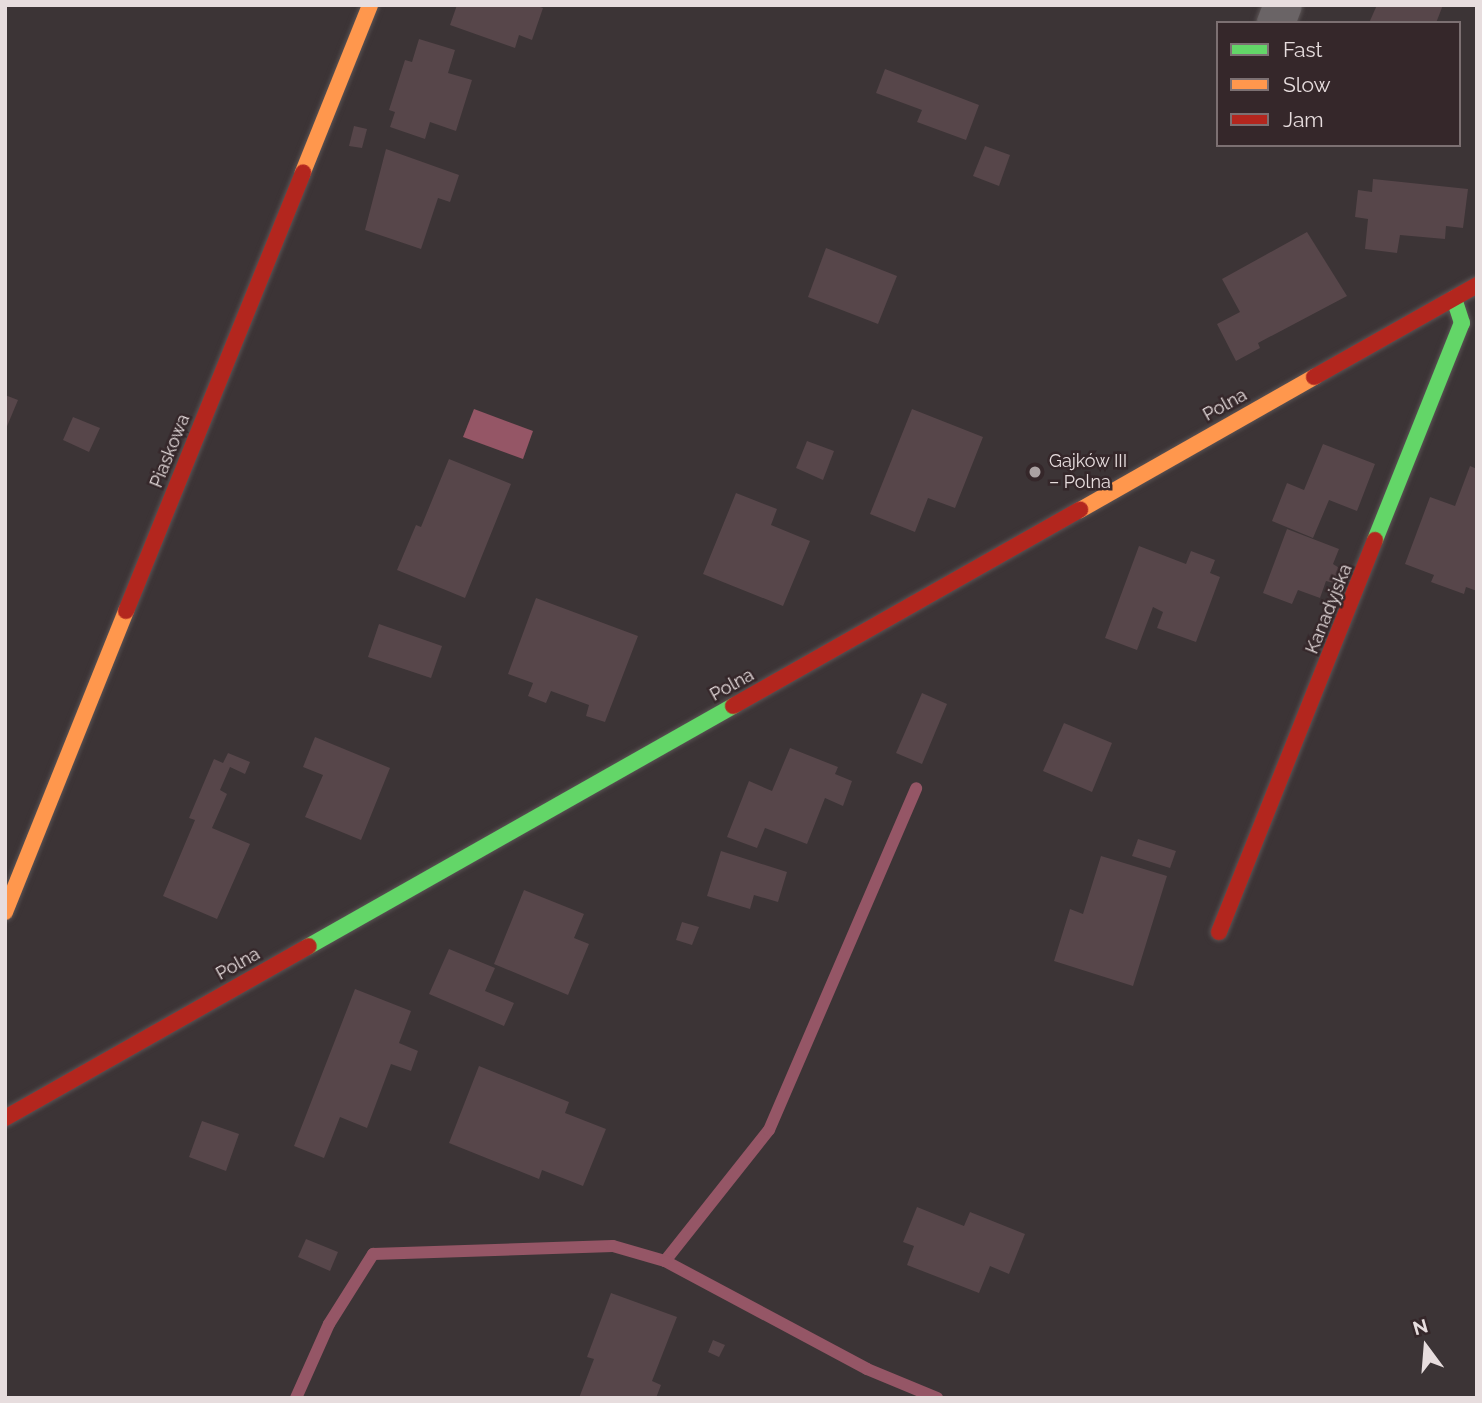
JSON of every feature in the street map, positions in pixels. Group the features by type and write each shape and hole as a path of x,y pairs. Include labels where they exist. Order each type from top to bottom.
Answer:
{"street":[{"name":"Piaskowa","path":"5,912 370,5"},
{"name":"Polna","path":"5,1118 1477,285"},
{"name":"Kanadyjska","path":"1219,932 1462,323 1454,298"}],"shaded area":[{"path":"474,409 533,431 523,459 463,437"}],"building":[{"path":"457,5 534,5 543,8 532,40 519,35 515,48 450,25"},
{"path":"1377,5 1443,5 1437,21 1370,21"},
{"path":"419,39 455,50 448,73 472,80 456,131 430,122 425,139 390,127 395,112 389,110 405,60 412,62"},
{"path":"885,69 979,105 966,140 917,122 922,110 876,93"},
{"path":"354,126 367,129 362,148 349,146"},
{"path":"985,146 1010,155 999,186 973,176"},
{"path":"386,149 459,175 450,202 438,198 421,249 365,230"},
{"path":"1373,179 1468,189 1463,228 1446,226 1445,239 1400,235 1397,253 1365,249 1368,219 1355,217 1358,190 1372,192"},
{"path":"1307,232 1347,296 1258,343 1260,348 1236,361 1217,324 1240,312 1222,279"},
{"path":"826,248 897,276 878,324 808,297"},
{"path":"5,395 18,400 5,431"},
{"path":"912,409 983,437 955,508 928,498 915,532 870,514"},
{"path":"73,417 100,428 89,452 63,440"},
{"path":"807,441 834,451 823,480 796,468"},
{"path":"1323,444 1375,464 1357,511 1329,500 1313,538 1272,521 1287,483 1304,490"},
{"path":"449,459 511,484 465,598 397,570 416,525 421,527"},
{"path":"1470,466 1477,469 1477,591 1466,587 1464,594 1431,582 1434,575 1405,564 1430,497 1455,506"},
{"path":"736,493 777,509 771,525 810,541 783,606 703,574"},
{"path":"1287,529 1339,549 1333,564 1347,573 1342,585 1326,581 1320,598 1298,590 1292,604 1263,593"},
{"path":"1139,546 1186,564 1191,551 1215,560 1210,573 1220,577 1196,642 1157,628 1163,612 1153,607 1137,650 1105,638"},
{"path":"536,598 638,636 605,722 586,716 589,705 551,691 546,703 528,696 533,683 508,674"},
{"path":"379,624 442,646 431,678 368,657"},
{"path":"922,693 947,704 922,764 896,753"},
{"path":"1064,723 1112,743 1092,792 1043,771"},
{"path":"315,737 390,768 361,840 305,817 323,775 303,767"},
{"path":"790,748 838,767 835,774 852,781 843,806 825,798 807,844 765,828 757,848 727,837 749,781 772,791"},
{"path":"228,753 250,762 245,774 230,767 220,790 227,794 212,828 250,844 217,919 163,896 195,820 189,818 214,759 223,763"},
{"path":"1138,839 1176,851 1170,868 1132,856"},
{"path":"721,851 787,872 778,902 754,895 750,909 707,896"},
{"path":"1101,856 1167,876 1133,986 1054,961 1070,909 1083,914"},
{"path":"524,890 584,914 574,938 589,944 568,995 494,964"},
{"path":"682,922 699,927 692,945 676,940"},
{"path":"449,949 495,968 485,991 514,1003 504,1026 429,994"},
{"path":"355,989 411,1011 399,1043 418,1051 411,1071 391,1064 367,1128 340,1117 324,1158 294,1146"},
{"path":"479,1066 569,1102 565,1113 606,1129 583,1186 542,1170 539,1179 449,1143"},
{"path":"202,1121 239,1134 226,1171 189,1157"},
{"path":"917,1207 964,1226 970,1212 1025,1234 1009,1274 990,1266 979,1293 907,1265 914,1246 903,1242"},
{"path":"306,1239 338,1252 330,1271 298,1257"},
{"path":"611,1293 677,1317 652,1381 661,1385 656,1398 579,1398 594,1359 587,1357"},
{"path":"713,1340 725,1345 719,1357 708,1352"}],"waterway":[{"path":"665,1261 769,1130 916,788"},
{"path":"296,1398 329,1324 373,1254 613,1246 665,1261 867,1369 937,1398"}],"traffic: fast":[{"path":"1375,540 1462,323 1454,298"},
{"path":"309,946 733,706"}],"traffic: slow":[{"path":"303,172 370,5"},
{"path":"1080,510 1314,377"},
{"path":"5,912 126,611"}],"traffic: jam":[{"path":"126,611 303,172"},
{"path":"1314,377 1477,285"},
{"path":"733,706 1080,510"},
{"path":"1219,932 1375,540"},
{"path":"5,1118 309,946"}],"place":[{"name":"Gajków III – Polna","path":"1035,472"}]}
